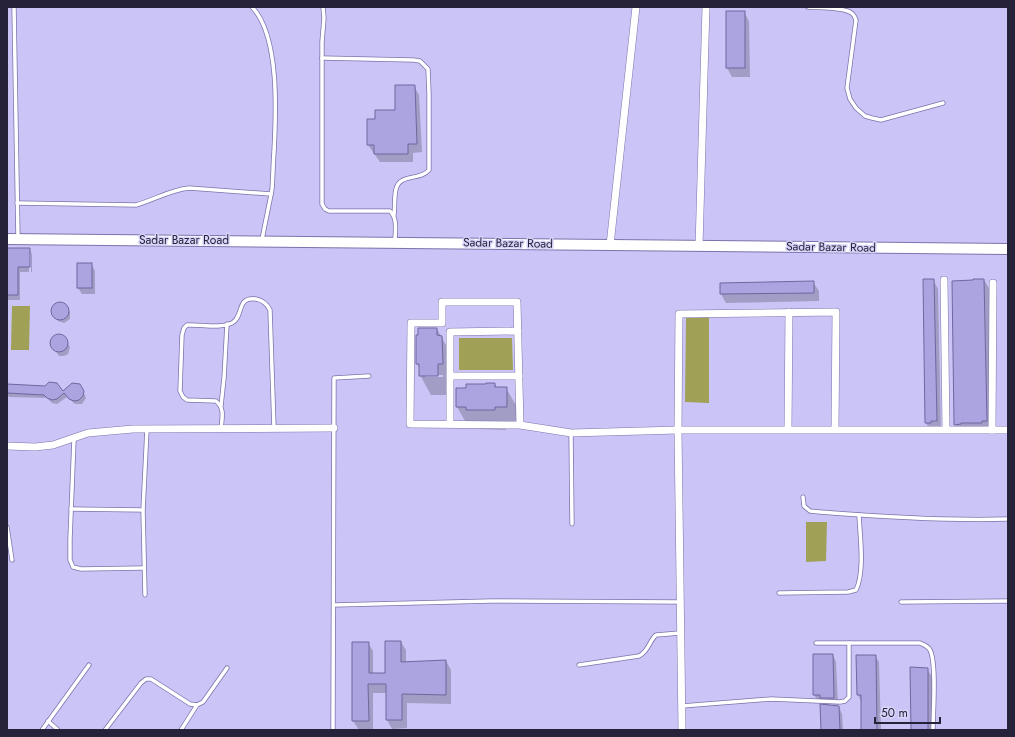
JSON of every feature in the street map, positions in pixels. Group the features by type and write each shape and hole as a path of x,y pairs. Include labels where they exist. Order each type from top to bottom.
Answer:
{"street":[{"path":"610,244 636,7"},
{"path":"699,246 706,7"},
{"name":"Sadar Bazar Road","path":"7,239 1008,249"},
{"path":"944,280 946,429"},
{"path":"992,430 993,283"},
{"path":"450,424 450,332 442,322 442,302 517,302 520,424"},
{"path":"788,429 789,312"},
{"path":"682,730 678,430 679,314 836,312 835,429"},
{"path":"442,322 410,323 410,424 520,424 571,433 788,429 1008,430"},
{"path":"450,332 518,331"},
{"path":"451,376 519,376"},
{"path":"7,446 53,446 88,433 147,429 334,428"}],"lane":[{"path":"14,7 18,239"},
{"path":"252,7 263,23 268,42 274,76 276,113 270,194 262,241"},
{"path":"323,7 322,204 325,209 329,211 386,210 390,211 394,215"},
{"path":"808,7 842,10 850,12 854,15 856,20 847,88 850,99 856,108 865,116 881,120 943,104"},
{"path":"322,58 413,60 420,61 428,69 429,170 422,176 402,179 396,188 394,215 395,242"},
{"path":"17,204 136,205 179,189 189,188 270,194"},
{"path":"221,406 216,401 187,400 183,397 180,391 182,335 184,328 187,325 227,324 236,320 243,302 248,299 255,298 262,300 270,310 274,428"},
{"path":"221,429 223,413 221,406 227,324"},
{"path":"333,730 332,649 334,605 334,378 369,376"},
{"path":"145,595 143,510 147,429"},
{"path":"571,433 572,524"},
{"path":"74,439 70,560 73,567 82,569 144,568"},
{"path":"803,497 804,506 810,511 967,520 1008,519"},
{"path":"71,509 143,510"},
{"path":"779,593 848,592 856,590 861,572 859,515"},
{"path":"7,527 12,560"},
{"path":"334,605 491,601 680,602"},
{"path":"901,602 1008,601"},
{"path":"579,665 639,656 646,651 656,635 680,633"},
{"path":"816,643 920,644 926,646 930,650 933,666 933,730"},
{"path":"682,706 771,699 845,701 849,697 849,643"},
{"path":"42,730 88,665"},
{"path":"181,730 197,705 203,702 227,668"},
{"path":"105,730 141,683 146,679 151,679 190,704 197,705"},
{"path":"48,721 58,730"}],"shaded area":[{"path":"12,306 30,306 29,350 11,350"},
{"path":"709,317 709,403 685,402 686,318"},
{"path":"459,338 512,338 513,370 459,370"},
{"path":"806,522 827,522 826,561 806,562"}],"building":[{"path":"726,11 745,11 745,68 726,68"},
{"path":"395,85 415,85 417,144 408,144 408,154 374,154 374,145 367,145 367,119 375,119 375,110 395,110"},
{"path":"7,248 30,248 30,267 18,267 18,295 7,295"},
{"path":"77,263 92,263 92,288 77,288"},
{"path":"923,279 934,279 937,421 931,421 931,423 925,423"},
{"path":"984,279 987,421 982,421 982,423 961,423 954,425 952,281"},
{"path":"814,281 814,293 720,294 720,283"},
{"path":"60,302 66,305 69,311 66,317 60,320 54,317 51,311 54,305"},
{"path":"418,328 437,328 437,335 442,336 443,364 438,364 438,376 419,376 419,364 416,364 416,335 418,335"},
{"path":"59,334 65,337 68,343 65,349 59,352 53,349 50,343 53,337"},
{"path":"49,382 57,383 63,391 72,383 80,384 84,391 83,396 79,400 74,401 69,399 64,393 57,399 52,400 44,395 7,393 7,384 45,386"},
{"path":"495,383 495,387 507,387 507,407 495,407 495,410 466,410 466,407 456,407 456,388 466,388 466,384"},
{"path":"385,641 401,641 401,662 446,660 446,695 402,694 402,720 386,720 386,684 368,684 369,721 352,721 352,642 369,642 369,673 385,673"},
{"path":"813,654 833,654 834,698 820,698 820,695 813,695"},
{"path":"856,655 876,655 877,730 861,730 861,695 857,695"},
{"path":"910,667 928,668 928,730 911,730"},
{"path":"820,704 839,706 840,730 821,730"}]}
